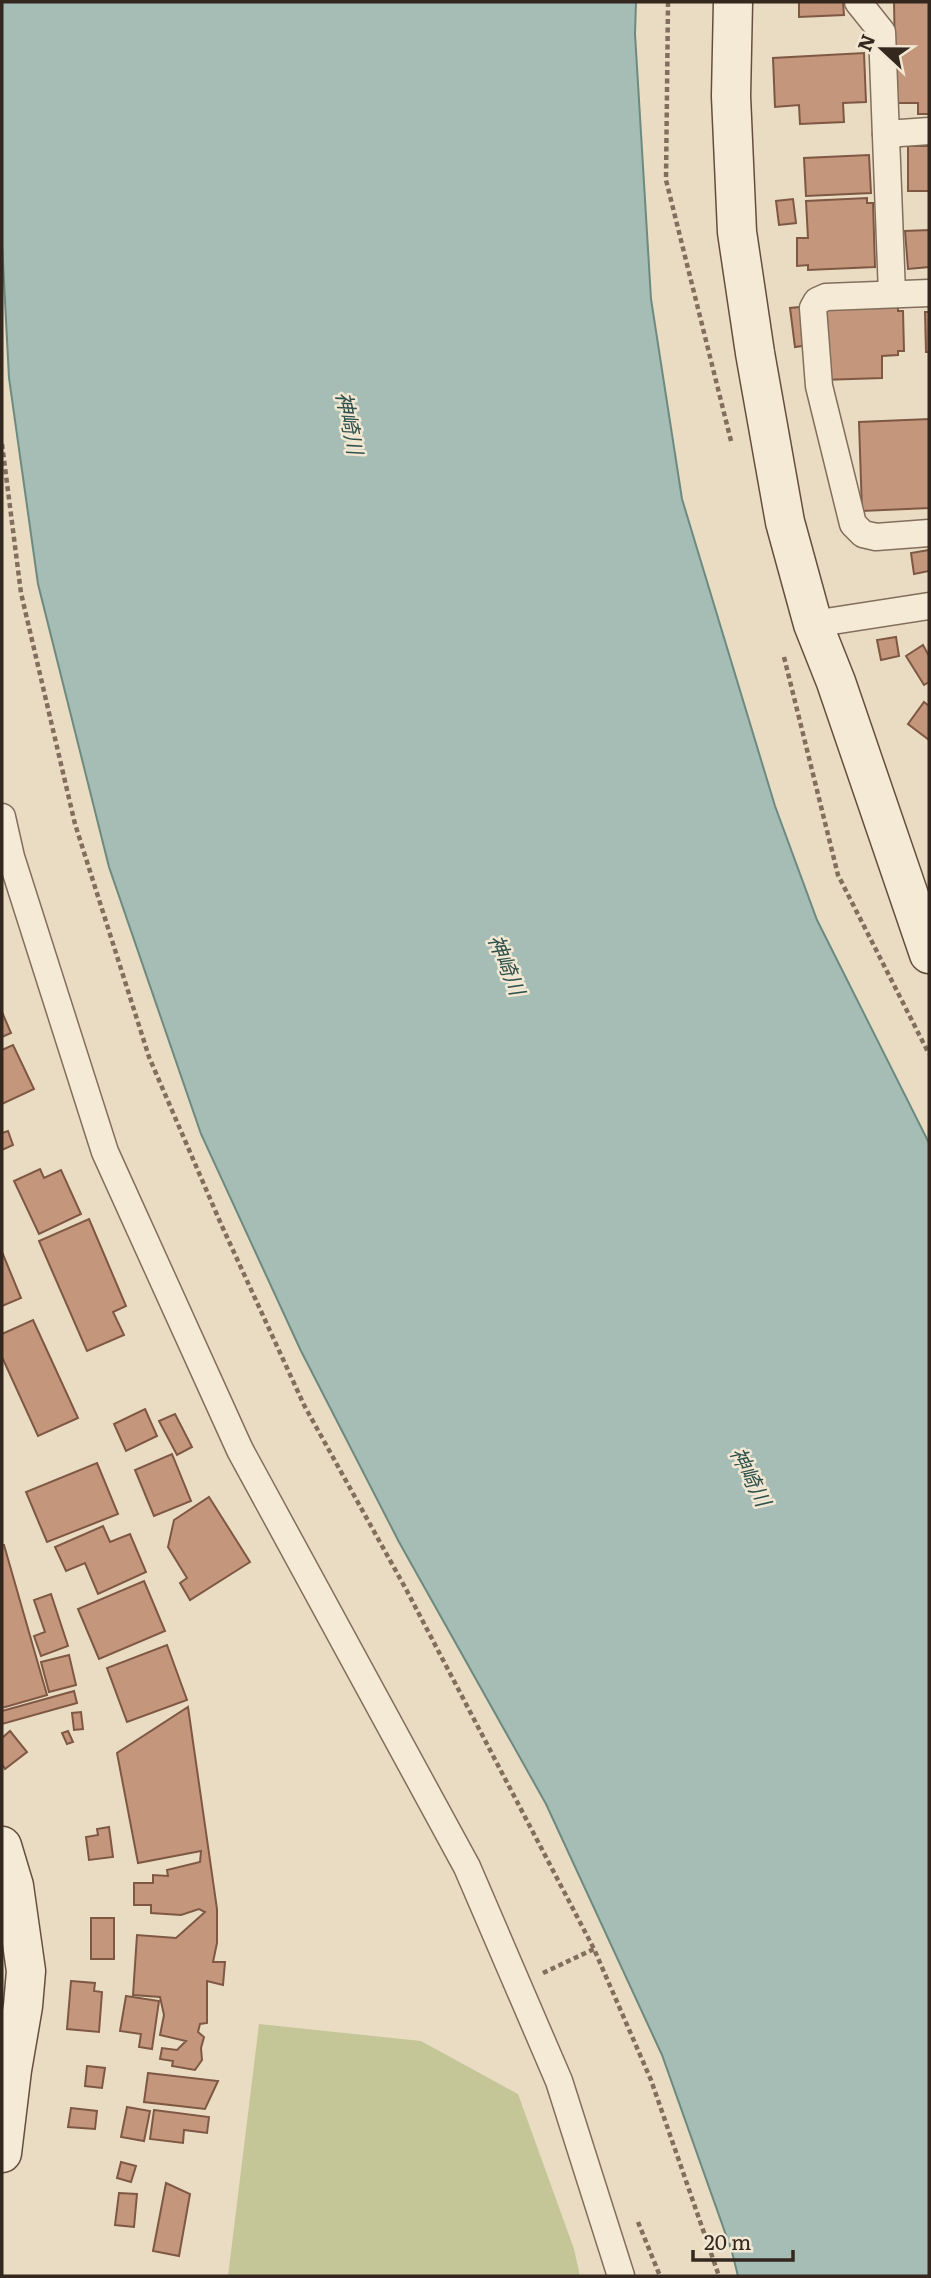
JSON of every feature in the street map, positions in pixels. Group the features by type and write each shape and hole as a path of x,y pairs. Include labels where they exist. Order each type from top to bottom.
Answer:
{"street":[{"path":"733,2 731,96 737,233 785,522 813,624 836,682 929,954"},
{"path":"858,2 882,32 892,295"},
{"path":"886,134 929,131"},
{"path":"929,293 826,297 817,300 813,308 819,386 853,524 863,534 876,537 929,533"},
{"path":"813,624 929,606"},
{"path":"2,817 10,857 105,1152 240,1450 467,1867 559,2081 621,2276"},
{"path":"2,1846 14,1886 26,1971 2,2153"}],"path":[{"path":"2,444 21,593 75,824 149,1057 221,1224 304,1405 407,1591 594,1949 651,2080 719,2276"},
{"path":"550,1969 594,1949"}],"green space":[{"path":"259,2024 421,2041 518,2094 574,2249 580,2276 228,2276"}],"water":[{"name":"神崎川","path":"2,2 636,2 635,34 651,299 682,499 775,806 817,920 929,1143 929,2276 738,2276 732,2252 662,2055 546,1804 399,1542 301,1351 201,1134 109,867 38,584 9,378 2,243"}],"building":[{"path":"799,2 843,2 844,15 799,17"},
{"path":"894,2 929,2 929,114 918,114 918,103 896,103"},
{"path":"864,53 866,102 843,103 844,122 800,124 799,105 775,107 773,58"},
{"path":"908,146 929,146 929,191 908,191"},
{"path":"869,155 871,193 806,196 804,158"},
{"path":"867,198 867,203 873,203 875,267 808,270 808,265 797,266 797,238 808,238 806,201"},
{"path":"793,199 796,223 779,225 776,201"},
{"path":"929,230 929,267 908,269 905,231"},
{"path":"898,305 898,311 903,311 904,351 898,351 898,355 882,356 882,378 822,380 824,308"},
{"path":"810,306 816,344 795,347 790,308"},
{"path":"925,312 929,312 929,352 926,352"},
{"path":"929,419 929,508 862,511 859,422"},
{"path":"929,550 929,571 914,574 911,553"},
{"path":"896,637 899,656 881,660 877,640"},
{"path":"923,645 929,656 929,682 924,685 906,656"},
{"path":"924,702 929,706 929,740 908,724"},
{"path":"2,1012 11,1033 2,1037"},
{"path":"13,1045 34,1089 2,1104 2,1050"},
{"path":"8,1131 13,1145 2,1150 2,1133"},
{"path":"40,1169 44,1178 61,1170 81,1214 39,1234 14,1181"},
{"path":"89,1219 126,1306 113,1312 124,1335 87,1351 39,1241"},
{"path":"2,1252 21,1298 2,1306"},
{"path":"33,1320 78,1418 38,1436 2,1357 2,1334"},
{"path":"145,1409 157,1436 126,1451 114,1424"},
{"path":"175,1414 192,1447 177,1455 159,1421"},
{"path":"172,1454 191,1501 154,1516 135,1470"},
{"path":"97,1463 118,1514 47,1542 26,1492"},
{"path":"209,1497 250,1562 190,1600 180,1583 187,1578 168,1547 174,1520"},
{"path":"103,1526 110,1542 130,1534 146,1572 98,1594 85,1563 66,1571 55,1547"},
{"path":"2,1545 47,1695 2,1708"},
{"path":"144,1581 165,1631 99,1659 78,1609"},
{"path":"51,1594 68,1646 41,1656 34,1636 45,1632 34,1600"},
{"path":"167,1645 187,1700 127,1722 107,1668"},
{"path":"69,1655 76,1685 49,1692 41,1662"},
{"path":"74,1691 77,1703 2,1724 2,1711"},
{"path":"188,1707 217,1909 217,1943 213,1962 225,1962 223,1985 207,1981 207,2023 200,2024 198,2032 204,2037 202,2060 195,2070 172,2066 173,2061 160,2059 162,2048 177,2050 186,2041 160,2035 164,2015 160,1997 133,1995 137,1935 176,1938 205,1912 199,1909 181,1915 151,1913 151,1905 134,1905 134,1883 153,1883 153,1875 168,1876 167,1870 200,1862 201,1851 138,1863 117,1753"},
{"path":"81,1712 83,1729 74,1730 72,1713"},
{"path":"10,1731 27,1752 5,1769 2,1764 2,1738"},
{"path":"68,1731 73,1742 67,1744 62,1733"},
{"path":"109,1827 113,1857 89,1860 86,1837 98,1835 97,1829"},
{"path":"91,1918 114,1918 114,1959 91,1959"},
{"path":"71,1981 95,1983 94,1991 102,1992 99,2032 67,2029"},
{"path":"126,1996 159,2001 152,2049 139,2047 141,2034 120,2031"},
{"path":"87,2066 105,2068 102,2088 85,2086"},
{"path":"148,2073 218,2081 205,2109 144,2102"},
{"path":"127,2107 150,2111 144,2141 121,2137"},
{"path":"71,2108 97,2111 95,2129 68,2127"},
{"path":"154,2110 209,2117 207,2133 184,2130 183,2143 150,2139"},
{"path":"121,2162 136,2166 131,2182 117,2178"},
{"path":"166,2183 190,2194 179,2256 153,2251"},
{"path":"119,2193 137,2194 134,2227 115,2225"}]}
